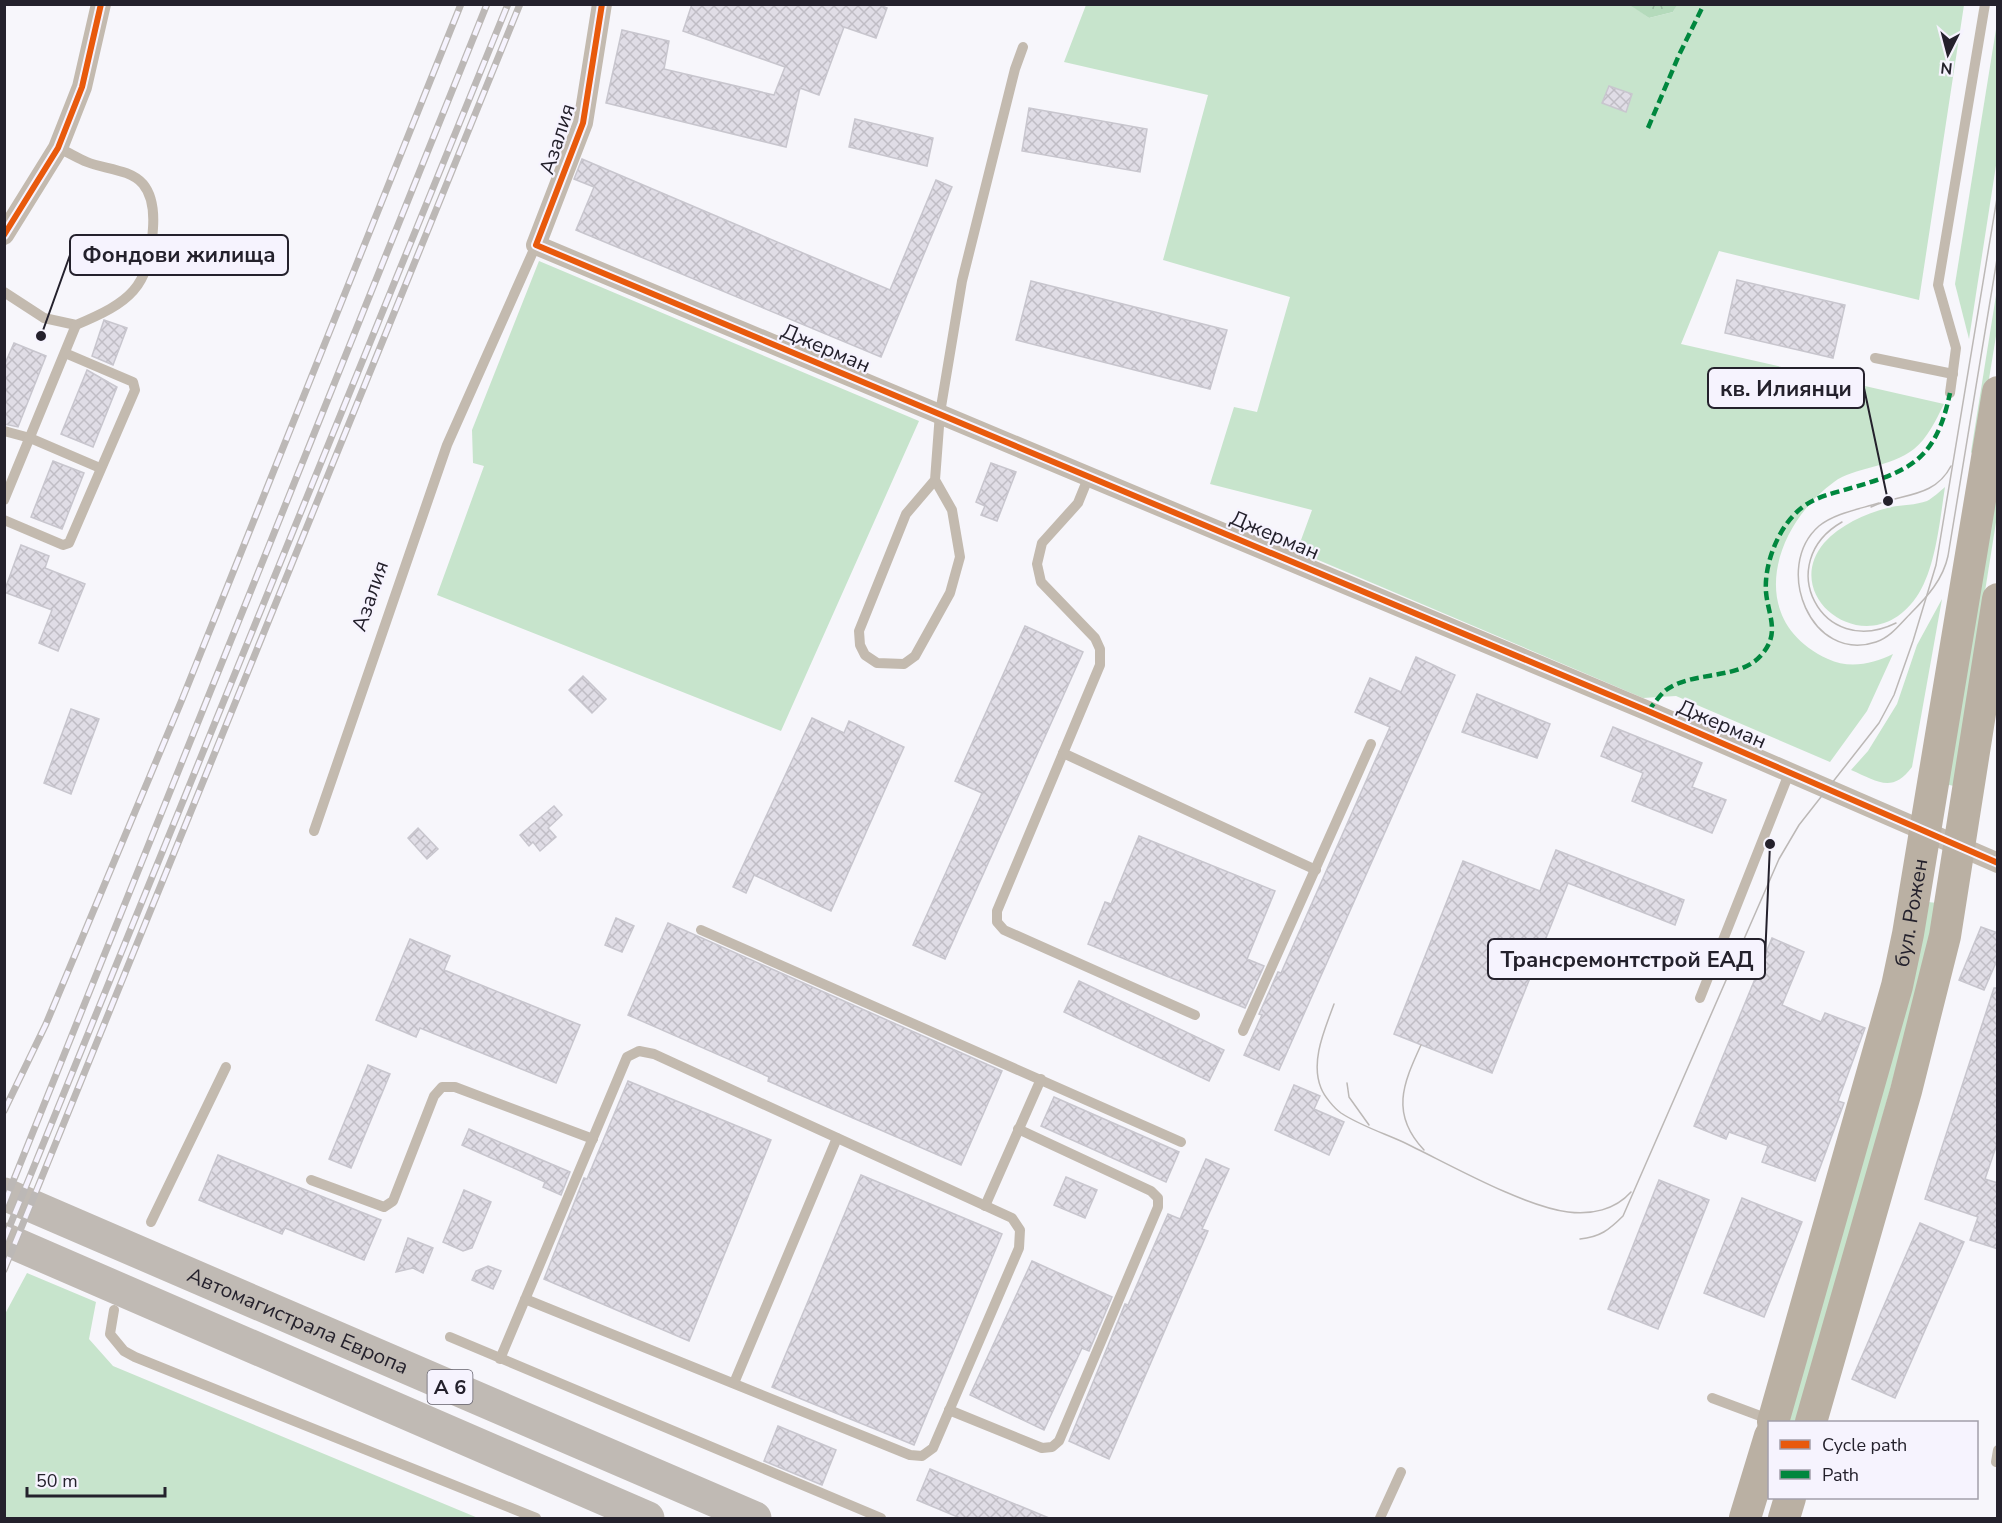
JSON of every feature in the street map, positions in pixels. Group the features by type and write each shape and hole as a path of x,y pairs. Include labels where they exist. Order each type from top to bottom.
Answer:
{"highway":[{"name":"Автомагистрала Европа","path":"4,1194 755,1518"},
{"name":"Автомагистрала Европа","path":"4,1239 122,1302 648,1518"},
{"path":"716,1503 764,1518"}],"main road":[{"name":"бул. Рожен","path":"1773,1421 1897,986 1927,832 1998,392"},
{"name":"бул. Рожен","path":"1811,1421 1932,995 1961,846 1998,599"},
{"name":"бул. Рожен","path":"1745,1518 1768,1440"},
{"path":"1784,1518 1789,1499"}],"street":[{"path":"4,235 58,148 82,87 101,4"},
{"name":"Азалия","path":"536,245 583,123 602,4"},
{"name":"Джерман","path":"536,245 1790,771 1998,863"},
{"path":"1986,670 1998,641"}],"lane":[{"path":"1950,393 1956,348 1938,285 1984,4"},
{"path":"935,480 906,514 859,630 860,645 865,655 877,663 904,664 915,656 950,593 960,557 957,527 952,510 935,480 939,413 962,281 1015,69 1023,47"},
{"path":"4,292 44,318 76,325 120,303 138,286 149,263 154,215 148,192 142,183 134,177 86,162 58,148"},
{"name":"Азалия","path":"314,831 447,445 536,245"},
{"path":"4,500 76,325"},
{"path":"4,520 67,545 135,386 133,382 65,353"},
{"path":"1875,358 1953,374"},
{"path":"4,431 30,438 100,468"},
{"path":"1089,476 1078,503 1042,543 1037,564 1041,582 1095,638 1100,649 1100,665 997,911 997,922 1004,930 1195,1015"},
{"path":"1243,1031 1371,744"},
{"path":"1063,753 1316,870"},
{"path":"1700,998 1790,771"},
{"path":"701,930 1181,1142"},
{"path":"500,1359 525,1299 593,1139 627,1056 639,1051 654,1054 1012,1218 1020,1230 1019,1248 950,1410 933,1448 922,1456 910,1455 525,1299"},
{"path":"151,1222 226,1067"},
{"path":"985,1206 1041,1079"},
{"path":"311,1180 372,1204 384,1207 393,1201 434,1096 442,1087 455,1087 593,1139"},
{"path":"950,1410 1042,1448 1052,1447 1059,1441 1158,1208 1158,1198 1151,1191 1018,1129"},
{"path":"734,1383 837,1138"},
{"path":"122,1302 110,1334 124,1351 135,1357 536,1518"},
{"path":"450,1337 881,1518"},
{"path":"1712,1398 1768,1424"},
{"path":"1380,1518 1401,1472"}],"green space":[{"path":"1630,4 1649,18 1673,12 1677,4 1964,5 1919,300 1719,251 1681,344 1944,404 1927,435 1914,449 1894,460 1852,473 1834,482 1813,501 1795,523 1783,548 1777,573 1777,598 1785,622 1802,642 1828,659 1844,664 1869,663 1893,654 1867,711 1830,762 1676,696 1643,698 1297,551 1312,510 1210,484 1234,407 1257,412 1290,297 1163,260 1208,95 1064,62 1086,5"},
{"path":"1630,5 1677,5 1673,12 1649,18"},
{"path":"1997,23 1997,159 1969,339 1955,284"},
{"path":"539,261 919,421 781,731 437,595 484,466 473,463 472,430"},
{"path":"1997,289 1997,330 1976,458 1971,452"},
{"path":"1997,457 1997,516 1954,786 1945,784"},
{"path":"1945,487 1937,542 1930,569 1919,593 1900,615 1878,625 1856,625 1837,617 1821,603 1813,585 1813,564 1824,543 1831,536 1846,525 1873,512 1927,501"},
{"path":"1942,599 1912,767 1905,775 1891,783 1876,781 1851,770 1868,751 1897,704 1917,645"},
{"path":"1928,902 1937,903 1927,956 1798,1421 1788,1421"},
{"path":"27,1273 96,1302 89,1339 113,1366 478,1518 5,1518 5,1314"}],"building":[{"path":"692,4 877,4 887,8 876,38 844,27 819,95 800,88 786,147 606,103 622,30 669,41 664,69 774,95 785,67 683,31"},
{"path":"1609,86 1632,94 1626,112 1602,103"},
{"path":"1029,108 1147,129 1140,172 1022,151"},
{"path":"855,119 933,138 927,166 849,147"},
{"path":"582,159 890,290 936,180 952,187 881,357 576,230 594,187 574,179"},
{"path":"1737,280 1845,305 1833,358 1725,333"},
{"path":"1031,281 1227,330 1210,389 1016,340"},
{"path":"104,320 127,328 113,365 92,356"},
{"path":"14,343 46,356 18,427 4,424 4,366"},
{"path":"87,370 117,387 93,447 61,434"},
{"path":"53,461 84,473 62,529 31,517"},
{"path":"991,463 1016,472 997,521 981,515 985,506 976,502"},
{"path":"21,545 49,556 45,568 85,584 58,651 39,643 52,610 4,592"},
{"path":"1025,626 1083,652 945,959 913,945 982,793 955,781"},
{"path":"1416,657 1455,675 1279,1070 1244,1055 1262,1015 1259,1014 1278,972 1281,973 1390,727 1355,712 1370,678 1401,692"},
{"path":"583,676 606,699 592,713 569,690"},
{"path":"1477,694 1550,724 1537,758 1462,732"},
{"path":"71,709 99,719 71,794 44,783"},
{"path":"812,718 844,733 849,721 904,747 831,911 754,875 746,893 733,887"},
{"path":"1613,727 1702,763 1692,787 1726,800 1712,833 1632,801 1643,773 1601,756"},
{"path":"554,806 562,815 548,828 556,837 540,851 533,842 529,846 520,835"},
{"path":"418,828 438,849 427,859 408,838"},
{"path":"1139,836 1275,891 1247,959 1264,966 1245,1008 1088,944 1105,902 1111,904"},
{"path":"1556,850 1684,900 1675,925 1568,883 1492,1073 1394,1034 1463,861 1540,891"},
{"path":"616,918 634,926 622,952 605,945"},
{"path":"668,923 1002,1071 961,1165 768,1081 769,1077 628,1015"},
{"path":"1981,927 1998,933 1998,958 1984,990 1959,980"},
{"path":"1772,938 1804,952 1782,1005 1821,1022 1825,1013 1865,1028 1838,1101 1844,1103 1815,1181 1762,1162 1768,1146 1729,1132 1726,1139 1694,1126"},
{"path":"410,939 450,956 444,970 580,1025 556,1083 420,1028 416,1037 376,1020"},
{"path":"1079,981 1224,1050 1209,1081 1064,1012"},
{"path":"1994,988 1998,988 1998,1141 1985,1179 1998,1183 1998,1249 1970,1240 1978,1217 1925,1199"},
{"path":"368,1065 390,1074 351,1168 329,1159"},
{"path":"628,1081 771,1140 689,1341 544,1279 584,1178 587,1179"},
{"path":"1294,1085 1320,1096 1314,1109 1344,1122 1329,1155 1275,1130"},
{"path":"1054,1097 1179,1152 1166,1182 1041,1126"},
{"path":"469,1129 570,1172 561,1195 543,1187 545,1182 462,1145"},
{"path":"218,1155 381,1220 364,1260 285,1228 282,1234 199,1200"},
{"path":"1206,1159 1229,1169 1202,1229 1208,1231 1109,1459 1069,1441 1125,1304 1128,1305 1168,1214 1180,1219"},
{"path":"861,1175 1002,1234 914,1445 772,1387"},
{"path":"1066,1177 1097,1190 1085,1218 1054,1205"},
{"path":"1659,1180 1709,1200 1658,1329 1608,1309"},
{"path":"464,1190 491,1202 472,1248 463,1251 443,1242"},
{"path":"1742,1198 1802,1222 1764,1317 1704,1293"},
{"path":"1920,1223 1964,1242 1895,1398 1852,1379"},
{"path":"408,1238 433,1248 423,1273 413,1268 396,1272"},
{"path":"1032,1261 1112,1297 1089,1351 1082,1348 1044,1430 970,1395"},
{"path":"488,1266 501,1271 493,1289 472,1280 476,1271"},
{"path":"778,1426 836,1450 822,1485 764,1461"},
{"path":"930,1469 1049,1518 960,1518 917,1500"}],"tram line":[{"path":"1580,1239 1604,1232 1623,1216 1779,859 1799,825 1879,723 1894,695 1936,565 1998,192"},
{"path":"1879,503 1840,515 1819,526 1805,544 1799,565 1799,587 1806,608 1817,626 1833,639 1853,645 1876,642 1891,634 1929,594 1946,564 1998,253"},
{"path":"1871,507 1926,490 1944,477 1951,466"},
{"path":"1842,522 1821,539 1810,560 1809,581 1815,601 1827,618 1846,628 1869,631 1896,623"},
{"path":"1334,1004 1320,1045 1317,1067 1322,1091 1341,1113 1485,1183 1550,1208 1577,1213 1594,1212 1618,1203 1631,1192"},
{"path":"1421,1045 1405,1086 1403,1111 1413,1137 1424,1150"},
{"path":"1347,1083 1349,1097 1369,1125"}],"railway":[{"path":"4,1111 46,1024 181,702 461,4"},
{"path":"4,1204 487,4"},
{"path":"4,1240 508,4"},
{"path":"4,1270 520,4"}],"marked path":[{"path":"1648,128 1704,4"},
{"path":"1648,711 1663,692 1677,684 1743,668 1763,653 1772,631 1766,592 1767,572 1776,541 1787,523 1803,506 1815,500 1883,478 1914,462 1926,451 1936,436 1950,393"}],"cycle path":[{"path":"4,235 58,148 82,87 101,4"},
{"path":"602,4 583,123 536,245 1648,711 1998,863"}],"place":[{"name":"Фондови жилища","path":"41,336"},
{"name":"кв. Илиянци","path":"1888,501"},
{"name":"Трансремонтстрой ЕАД","path":"1770,844"}]}
